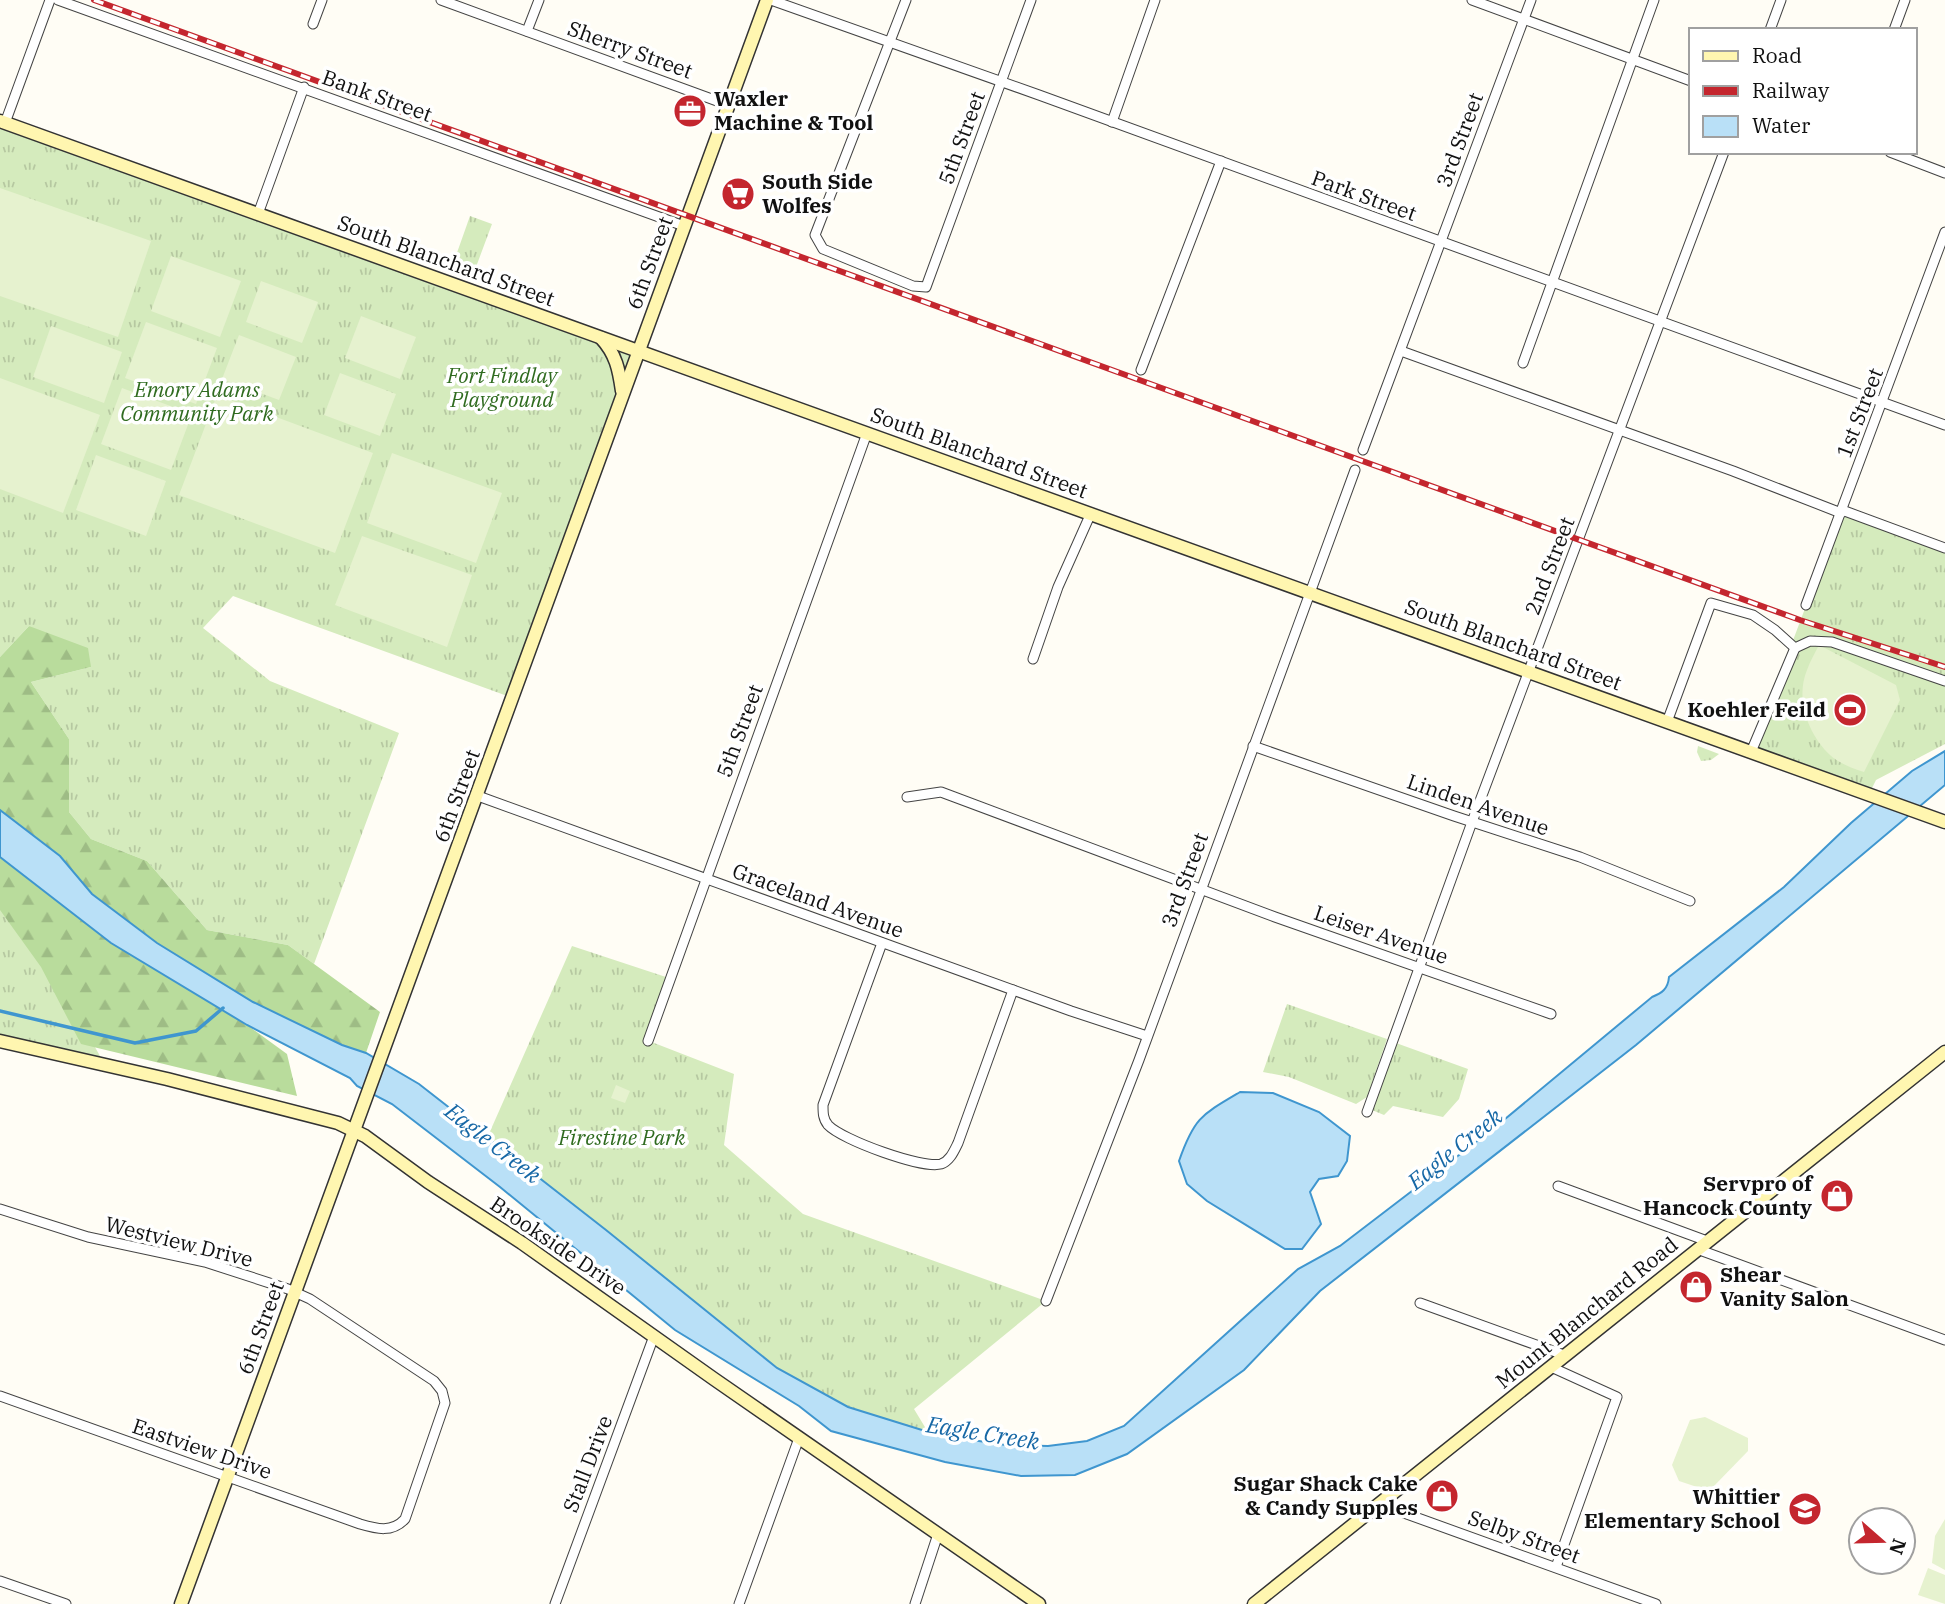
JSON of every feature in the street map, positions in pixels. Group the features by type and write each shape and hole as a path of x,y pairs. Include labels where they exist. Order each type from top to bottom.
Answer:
{"street":[{"path":"2,122 50,0"},
{"name":"Bank Street","path":"58,0 684,226"},
{"path":"313,24 322,0"},
{"name":"Sherry Street","path":"441,0 728,105"},
{"path":"527,31 539,0"},
{"name":"Park Street","path":"769,0 1001,81 1945,425"},
{"name":"6th Street","path":"181,1604 478,796 638,350 769,0"},
{"path":"890,43 906,0"},
{"name":"5th Street","path":"890,43 815,235 823,249 913,286 926,287 1031,0"},
{"path":"1112,122 1155,0"},
{"path":"1472,0 1689,81"},
{"name":"3rd Street","path":"1363,450 1531,0"},
{"path":"1523,363 1654,0"},
{"path":"1771,28 1781,0"},
{"path":"1895,28 1905,0"},
{"path":"258,214 304,87"},
{"name":"South Blanchard Street","path":"2,122 1942,820"},
{"name":"2nd Street","path":"1367,1112 1472,822 1723,154"},
{"path":"1895,154 1945,173"},
{"path":"1141,370 1221,161"},
{"name":"1st Street","path":"1806,605 1945,232"},
{"path":"598,335 611,349 617,362 622,395"},
{"path":"1401,351 1945,548"},
{"name":"5th Street","path":"648,1041 867,433"},
{"name":"3rd Street","path":"1046,1301 1147,1036 1354,470"},
{"path":"1033,659 1058,587 1091,513"},
{"path":"1667,722 1711,603 1753,615 1795,648"},
{"path":"1751,752 1795,648 1810,641 1832,642 1945,681"},
{"name":"Linden Avenue","path":"1253,746 1580,857 1690,901"},
{"name":"Leiser Avenue","path":"907,797 941,792 1200,889 1551,1014"},
{"name":"Graceland Avenue","path":"478,796 1147,1036"},
{"path":"882,943 823,1105 823,1117 828,1125 859,1142 908,1159 936,1164 946,1162 955,1150 1013,990"},
{"name":"Brookside Drive","path":"0,1041 261,1102 355,1130 532,1250 1039,1604"},
{"name":"Mount Blanchard Road","path":"1256,1603 1945,1052"},
{"path":"1558,1186 1945,1340"},
{"name":"Westview Drive","path":"0,1209 88,1237 205,1262 295,1292 310,1299 434,1381 444,1396 444,1411 407,1515 400,1524 392,1528"},
{"path":"1420,1303 1564,1355"},
{"name":"Stall Drive","path":"555,1604 654,1336"},
{"path":"1552,1367 1616,1396 1556,1567"},
{"name":"Eastview Drive","path":"0,1396 360,1524 376,1529 392,1528"},
{"path":"739,1604 799,1438"},
{"name":"Selby Street","path":"1379,1504 1656,1604"},
{"path":"915,1604 938,1534"},
{"path":"0,1581 66,1604"}],"green space":[{"name":"Emory Adams Community Park","path":"0,122 638,350 513,698 233,596 203,628 270,681 399,733 314,964 288,945 207,930 147,861 91,839 69,812 69,739 31,682 91,667 29,626 0,657"},
{"path":"0,188 151,241 118,337 0,296"},
{"path":"470,216 492,224 476,267 472,267 466,275 436,264 440,260 453,264"},
{"path":"171,256 241,281 220,337 151,311"},
{"path":"261,281 318,302 302,343 246,322"},
{"path":"361,316 416,337 400,379 345,358"},
{"path":"146,322 217,348 196,404 125,378"},
{"path":"51,326 122,352 104,403 33,377"},
{"path":"239,335 296,357 279,400 222,379"},
{"path":"340,373 396,394 380,436 324,415"},
{"path":"0,378 100,415 63,513 0,489"},
{"path":"122,388 192,414 171,470 101,444"},
{"path":"217,395 373,453 335,553 179,495"},
{"path":"392,453 502,493 476,563 367,523"},
{"path":"96,455 166,481 146,536 76,510"},
{"path":"1842,510 1945,548 1945,744 1876,780 1869,794 1751,752"},
{"path":"362,536 472,575 447,647 335,605"},
{"path":"29,626 88,648 91,667 31,682 69,739 69,812 91,839 147,861 207,930 288,945 380,1012 366,1053 342,1045 253,1002 157,943 92,894 60,856 0,810 0,657"},
{"name":"Koehler Feild","path":"1819,645 1896,685 1900,700 1864,772 1830,755 1815,737 1806,716 1802,693 1804,681"},
{"path":"1698,746 1719,754 1711,760 1701,761 1697,752"},
{"path":"0,857 111,943 247,1025 287,1054 297,1096 81,1044 41,967 0,910"},
{"path":"0,877 105,1065 0,1041"},
{"name":"Firestine Park","path":"572,946 672,979 649,1041 734,1074 724,1145 803,1214 1046,1301 914,1409 937,1447 825,1412 480,1154"},
{"path":"1287,1004 1387,1039 1367,1097 1356,1104 1289,1077 1263,1072"},
{"path":"1396,1043 1468,1069 1459,1099 1443,1117 1393,1106 1384,1115 1372,1110"},
{"path":"616,1085 630,1091 625,1103 611,1098"},
{"path":"1705,1417 1748,1438 1748,1451 1713,1487 1703,1489 1679,1481 1672,1465 1690,1420"},
{"path":"1945,1519 1945,1570 1932,1563 1935,1536"},
{"path":"1928,1568 1945,1575 1945,1604 1918,1595"}],"water":[{"name":"Eagle Creek","path":"1945,751 1945,785 1636,1045 1320,1291 1244,1370 1127,1454 1075,1475 1021,1476 945,1462 831,1431 799,1406 675,1330 500,1187 392,1104 357,1086 350,1078 247,1025 111,943 0,857 0,810 60,856 92,894 157,943 253,1002 342,1045 366,1053 419,1084 777,1368 848,1407 938,1435 1006,1445 1048,1446 1087,1441 1124,1426 1298,1269 1340,1246 1493,1129 1652,997 1662,992 1669,977 1784,887 1851,823 1912,771"},
{"path":"1240,1092 1273,1093 1319,1112 1350,1136 1347,1161 1338,1176 1319,1179 1310,1192 1321,1224 1302,1249 1285,1249 1207,1201 1187,1184 1179,1161 1189,1135 1201,1119 1216,1106"}],"waterway":[{"path":"0,1011 135,1043 196,1031 223,1008"}],"railway":[{"path":"94,0 1800,620 1945,667"}],"place":[{"name":"Waxler Machine & Tool","path":"690,111"},
{"name":"South Side Wolfes","path":"738,194"},
{"name":"Koehler Feild","path":"1850,710"},
{"name":"Servpro of Hancock County","path":"1837,1196"},
{"name":"Shear Vanity Salon","path":"1696,1287"},
{"name":"Sugar Shack Cake & Candy Supples","path":"1442,1496"},
{"name":"Whittier Elementary School","path":"1805,1509"}],"park label":[{"name":"Fort Findlay Playground","path":"502,388"}]}
